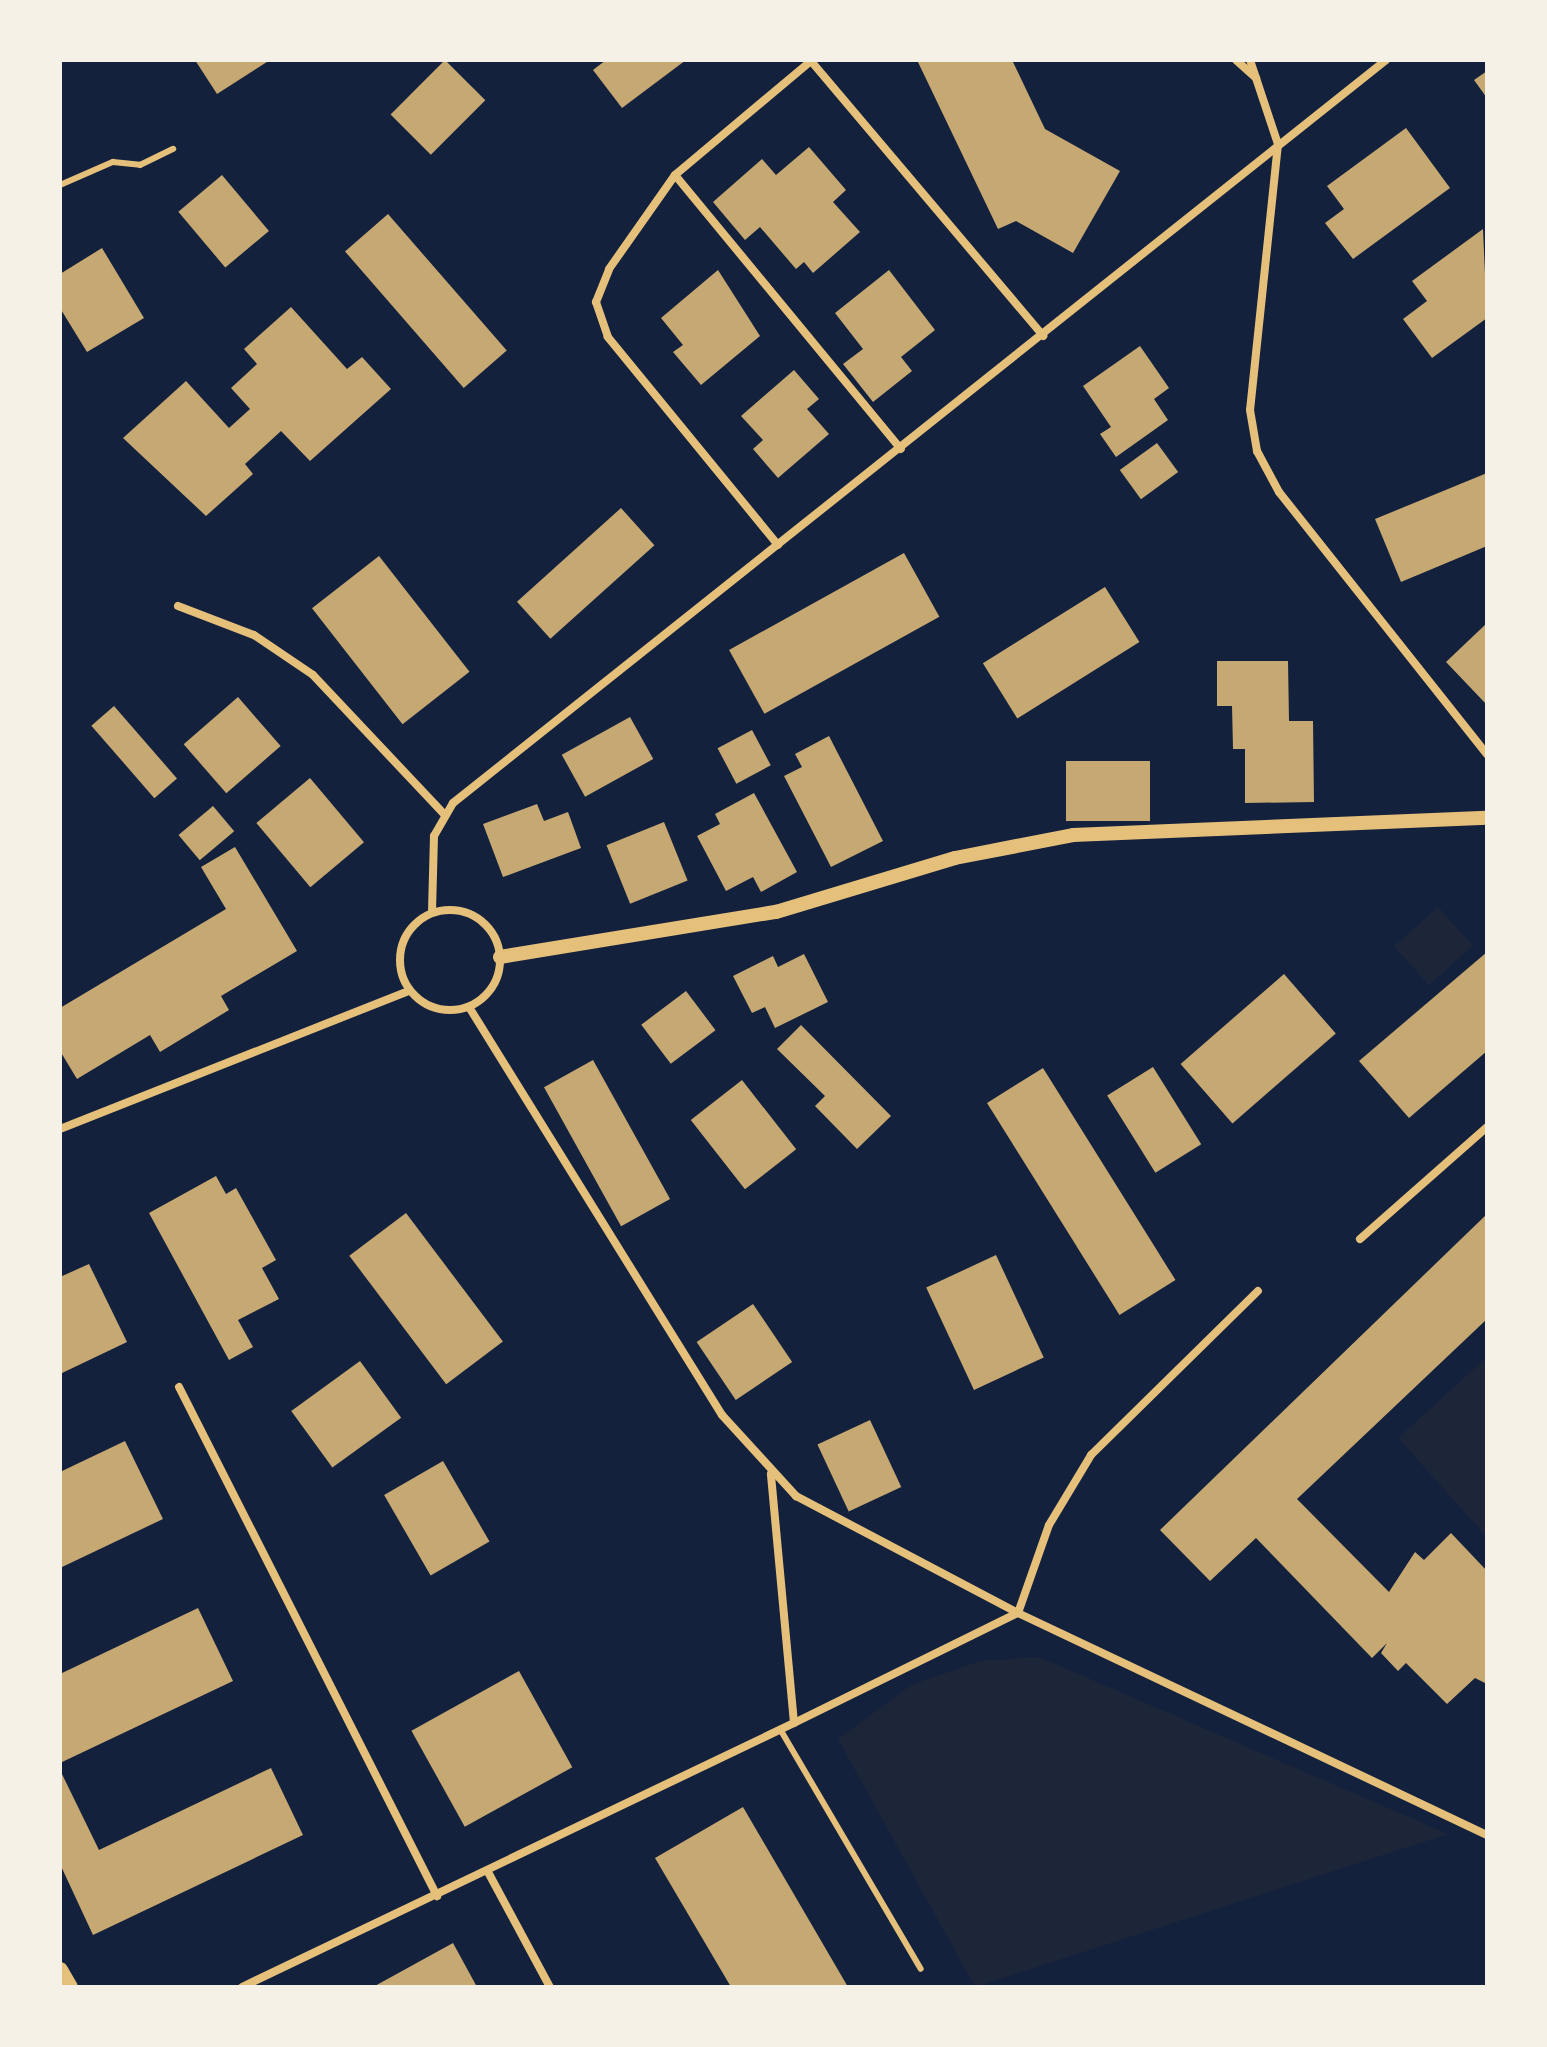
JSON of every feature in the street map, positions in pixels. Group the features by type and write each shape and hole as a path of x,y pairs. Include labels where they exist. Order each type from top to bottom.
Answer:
{"main road":[{"path":"60,1970 70,1987"}],"street":[{"path":"1236,60 1257,78"},
{"path":"1250,60 1278,144 1250,410 1257,451 1279,492 1487,754"},
{"path":"432,912 477,917 500,957 493,987 469,1007 436,1009 409,991 401,946 432,912 434,836 443,813 1386,60"},
{"path":"778,545 597,316 609,269 675,175 811,61 1043,336"},
{"path":"675,175 901,449"},
{"path":"178,606 254,635 313,675 443,813"},
{"path":"500,957 776,912 955,858 1061,837 1487,818"},
{"path":"60,1129 409,991"},
{"path":"469,1007 722,1415 771,1474 840,1523 1018,1613 1487,1835"},
{"path":"1360,1239 1487,1127"},
{"path":"242,1987 488,1872 1018,1613 1049,1525 1086,1462 1258,1291"},
{"path":"179,1387 437,1896"},
{"path":"771,1474 794,1723"},
{"path":"488,1872 550,1987"}],"lane":[{"path":"60,185 113,162 140,165 173,149"},
{"path":"780,1729 921,1969"}],"shaded area":[{"path":"1438,907 1473,946 1429,985 1394,946"},
{"path":"1487,1357 1487,1537 1398,1438"},
{"path":"1039,1657 1448,1834 975,1987 838,1739 911,1685 980,1661"}],"building":[{"path":"195,60 270,60 217,94"},
{"path":"445,60 485,100 431,155 391,114"},
{"path":"606,60 686,60 622,108 593,70"},
{"path":"917,60 1012,60 1045,129 1120,171 1073,253 1016,221 998,229"},
{"path":"1487,71 1487,98 1474,80"},
{"path":"1406,128 1450,188 1353,259 1325,223 1344,209 1327,186"},
{"path":"809,147 846,190 833,202 860,232 813,273 804,262 796,269 760,227 745,240 713,202 762,159 776,175"},
{"path":"222,175 269,231 225,268 178,212"},
{"path":"388,214 507,351 464,388 345,251"},
{"path":"1483,229 1487,318 1432,358 1403,319 1427,301 1412,281"},
{"path":"102,248 144,318 87,352 60,308 60,274"},
{"path":"718,270 760,336 701,385 673,352 683,345 661,318"},
{"path":"889,270 935,330 901,357 912,371 873,402 843,364 863,349 835,313"},
{"path":"291,307 347,369 362,357 391,389 310,461 281,431 245,464 253,474 206,516 123,438 186,381 229,428 250,409 231,388 257,364 244,349"},
{"path":"1140,346 1169,388 1154,399 1168,420 1116,457 1100,434 1111,427 1083,386"},
{"path":"794,370 819,399 807,409 829,434 778,478 753,449 763,440 741,416"},
{"path":"1157,443 1178,472 1141,499 1120,470"},
{"path":"1487,473 1487,546 1401,582 1375,519"},
{"path":"621,508 654,545 550,639 517,602"},
{"path":"904,553 939,617 764,714 729,650"},
{"path":"379,556 470,672 403,724 312,608"},
{"path":"1105,587 1139,642 1017,718 983,663"},
{"path":"1487,623 1487,705 1446,662"},
{"path":"1217,661 1288,661 1289,721 1313,721 1314,802 1245,803 1245,749 1233,749 1232,706 1217,706"},
{"path":"238,697 281,746 226,793 184,744"},
{"path":"114,706 177,778 154,798 91,726"},
{"path":"630,717 653,759 585,797 562,755"},
{"path":"752,730 771,765 736,784 718,748"},
{"path":"829,736 883,841 831,867 784,776 802,767 795,754"},
{"path":"1066,761 1150,761 1150,821 1066,821"},
{"path":"310,778 364,842 310,887 256,823"},
{"path":"754,793 797,872 761,892 753,877 726,891 697,836 720,824 715,814"},
{"path":"537,804 544,821 568,812 581,848 503,877 483,824"},
{"path":"213,806 234,831 200,860 179,835"},
{"path":"664,822 688,880 630,904 607,845"},
{"path":"235,847 297,951 221,996 229,1010 160,1052 150,1035 77,1079 60,1051 60,1008 226,909 201,867"},
{"path":"1487,952 1487,1051 1409,1118 1359,1061"},
{"path":"804,954 828,1002 775,1028 765,1007 752,1013 733,976 773,956 778,967"},
{"path":"1284,974 1336,1034 1232,1124 1181,1064"},
{"path":"686,991 715,1030 671,1064 641,1025"},
{"path":"801,1025 891,1116 857,1149 815,1106 825,1096 777,1049"},
{"path":"593,1060 670,1199 621,1226 544,1087"},
{"path":"1153,1067 1201,1144 1155,1173 1107,1096"},
{"path":"1043,1068 1175,1280 1120,1315 987,1103"},
{"path":"742,1080 796,1149 745,1189 691,1120"},
{"path":"216,1176 226,1194 236,1188 276,1260 262,1268 279,1299 238,1320 253,1347 229,1360 149,1213"},
{"path":"406,1213 503,1342 446,1384 349,1256"},
{"path":"1487,1214 1487,1319 1297,1499 1389,1592 1415,1552 1424,1560 1451,1533 1487,1571 1487,1684 1475,1678 1447,1704 1406,1663 1398,1671 1381,1653 1387,1643 1372,1658 1256,1538 1210,1581 1160,1530"},
{"path":"996,1255 1044,1357 974,1390 926,1288"},
{"path":"89,1264 127,1342 60,1374 60,1277"},
{"path":"753,1304 792,1362 736,1400 697,1342"},
{"path":"360,1361 401,1418 332,1468 291,1411"},
{"path":"870,1420 901,1487 849,1512 817,1445"},
{"path":"125,1441 163,1519 60,1568 60,1472"},
{"path":"443,1461 490,1542 431,1576 384,1495"},
{"path":"198,1608 233,1681 60,1763 60,1674"},
{"path":"519,1671 572,1767 465,1827 411,1731"},
{"path":"271,1768 303,1835 93,1935 60,1864 60,1770 99,1850"},
{"path":"743,1807 848,1987 731,1987 655,1858"},
{"path":"453,1943 477,1987 373,1987"}]}
